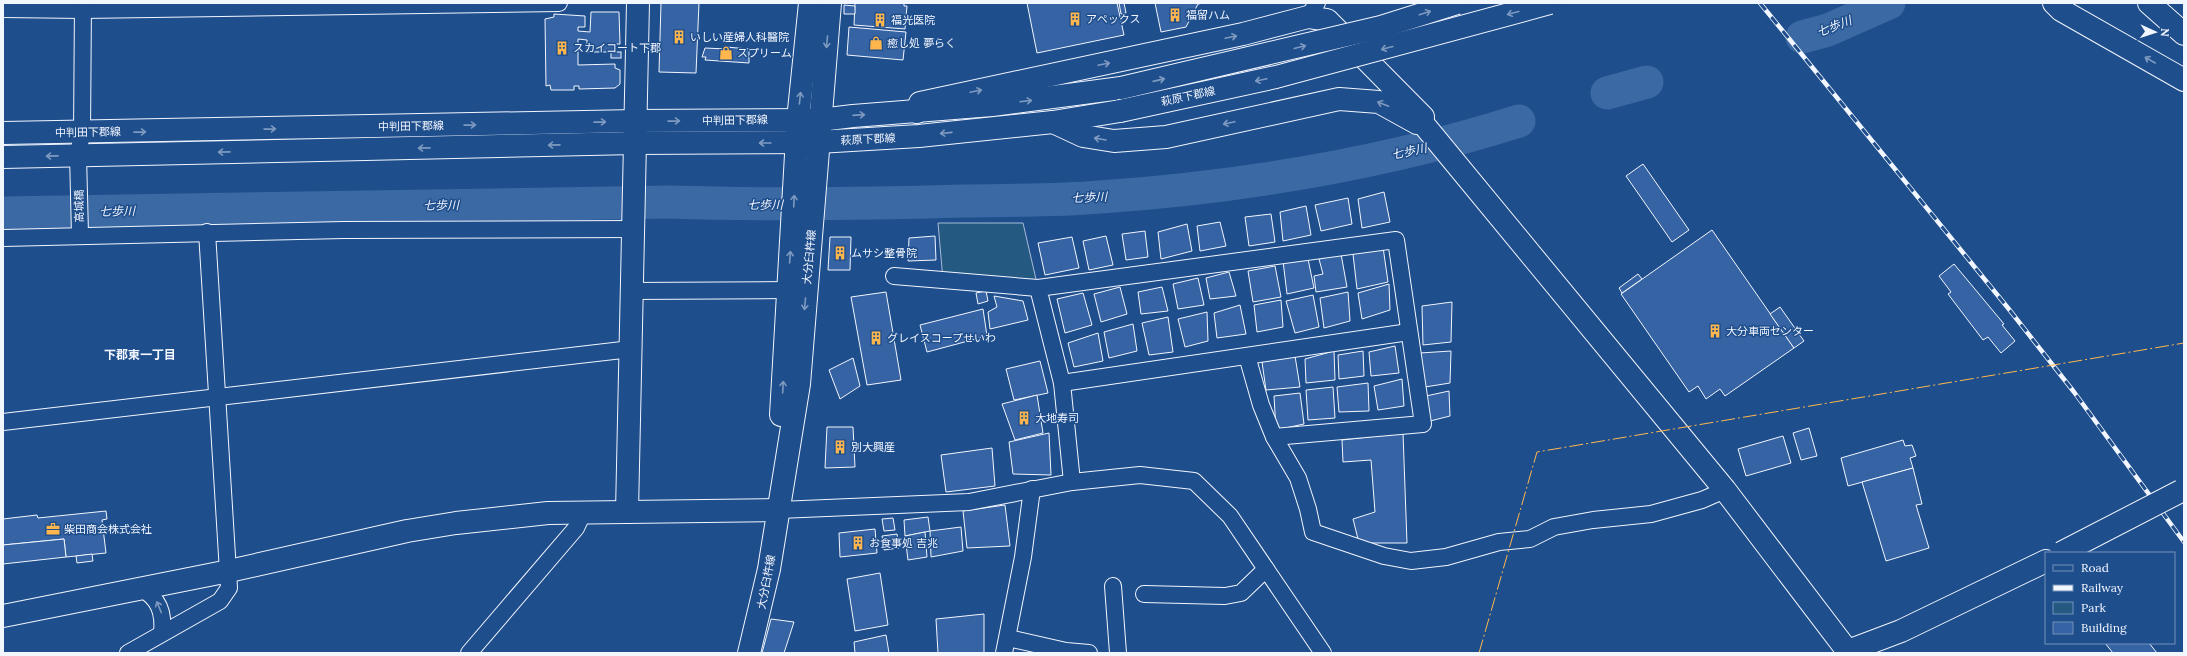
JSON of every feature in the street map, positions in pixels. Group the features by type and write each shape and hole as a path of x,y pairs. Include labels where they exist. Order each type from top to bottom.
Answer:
{"main road":[{"path":"627,512 638,3"},
{"name":"大分臼杵線","path":"808,142 798,120 810,3"},
{"name":"大分臼杵線","path":"749,653 765,591 798,384 802,223 808,142 820,120 830,3"},
{"name":"萩原下郡線","path":"820,120 992,105 1121,88 1381,27 1456,3"},
{"name":"萩原下郡線","path":"808,142 919,136 1053,122 1120,111 1276,77 1550,3"},
{"path":"2149,3 2184,34"},
{"path":"2057,7 2184,80"},
{"path":"918,112 920,103 1243,34 1312,10 1327,20 1346,37 1423,117 1418,123 1379,102 1339,99 1166,137 1114,141 1083,136 1053,122"},
{"name":"中判田下郡線","path":"3,133 82,133 635,121 820,120"},
{"path":"1420,120 1463,170 1725,490 1845,652 1901,631 2008,581 2045,562"},
{"name":"中判田下郡線","path":"3,157 635,143 808,142"},
{"name":"大分臼杵線","path":"779,510 780,432 788,290 802,223"},
{"path":"2063,552 2182,490"},
{"path":"3,616 229,571 407,531 527,515 779,510"}],"street":[{"path":"3,9 83,6 559,3"},
{"name":"高城橋","path":"80,232 78,155 82,133 83,6"},
{"path":"3,238 80,232 207,232 633,226"},
{"path":"128,653 220,601 229,588 207,232"},
{"path":"894,276 1038,288 1396,240 1422,424 1274,437"},
{"path":"1038,288 1062,383 1072,482"},
{"path":"632,291 788,290"},
{"path":"1062,383 1409,332"},
{"path":"3,422 631,349"},
{"path":"1247,356 1261,405 1274,437 1298,478 1308,509 1313,532 1384,556 1411,561 1446,557 1499,542 1530,539 1554,527 1593,520 1651,514 1702,500 1725,490"},
{"path":"779,510 969,502 1072,482 1140,476 1194,481 1230,516 1323,653"},
{"path":"1032,489 1023,553 1006,645 1089,653"},
{"path":"469,653 576,528 582,513"},
{"path":"1144,594 1225,596 1241,593 1266,569"},
{"path":"1113,586 1118,653"},
{"path":"141,588 158,602 163,618 162,633"}],"green space":[{"path":"938,223 1023,223 1038,288 943,280"}],"building":[{"name":"いしい産婦人科醫院","path":"661,3 699,3 696,73 659,72"},
{"name":"福光医院","path":"855,3 904,3 904,6 907,6 905,29 854,25"},
{"name":"アペックス","path":"1027,3 1117,3 1124,35 1037,53"},
{"path":"1119,3 1124,3 1126,13 1121,14"},
{"name":"福留ハム","path":"1155,3 1204,3 1198,4 1186,27 1161,32"},
{"path":"844,5 855,6 855,14 844,14"},
{"name":"スカイコート下郡","path":"591,12 619,12 620,44 614,44 614,52 587,52 587,40 578,39 578,65 615,64 615,68 620,70 620,84 615,88 579,89 579,86 574,86 574,90 551,90 550,85 546,86 545,19 554,17 554,14 585,16 585,27 578,27 578,31 590,32"},
{"name":"癒し処 夢らく","path":"849,27 906,32 903,60 847,55"},
{"name":"スプリーム","path":"726,47 749,49 749,63 705,60 706,57 702,57 705,48 726,49"},
{"path":"611,52 621,52 621,58 611,58"},
{"path":"1643,164 1689,230 1672,242 1626,176"},
{"path":"1384,192 1390,222 1362,228 1358,199"},
{"path":"1348,198 1352,224 1321,231 1315,205"},
{"path":"1306,206 1311,235 1283,241 1280,212"},
{"path":"1271,214 1275,242 1249,246 1245,217"},
{"path":"1220,222 1226,246 1200,251 1197,226"},
{"path":"1187,224 1192,251 1161,259 1158,232"},
{"name":"大分車両センター","path":"1712,230 1794,348 1725,396 1720,389 1706,399 1698,386 1689,392 1621,294"},
{"path":"1145,231 1148,257 1126,260 1122,234"},
{"path":"935,236 936,260 908,261 909,238"},
{"path":"1106,236 1113,265 1089,270 1083,241"},
{"name":"ムサシ整骨院","path":"830,237 851,237 850,270 828,270"},
{"path":"1072,237 1079,268 1045,275 1038,243"},
{"path":"1383,247 1388,282 1357,289 1353,254"},
{"path":"1341,254 1347,287 1316,292 1314,276 1323,274 1319,259"},
{"path":"1308,259 1314,288 1287,294 1283,261"},
{"path":"1954,264 2004,324 2002,325 2015,341 2001,353 1988,337 1983,340 1948,294 1951,292 1939,276"},
{"path":"1275,266 1281,297 1253,302 1248,271"},
{"path":"1229,272 1236,296 1210,299 1206,278"},
{"path":"1638,274 1642,279 1622,293 1619,288"},
{"path":"1198,278 1204,305 1178,309 1173,284"},
{"path":"1389,284 1390,310 1362,319 1358,293"},
{"path":"1120,287 1127,314 1101,322 1094,294"},
{"path":"1162,287 1168,311 1141,314 1138,292"},
{"path":"986,291 988,301 978,304 976,293"},
{"name":"グレイスコープせいわ","path":"886,292 901,380 867,385 851,297"},
{"path":"1348,292 1350,321 1324,328 1320,298"},
{"path":"1083,293 1092,325 1065,333 1057,299"},
{"path":"1313,295 1319,327 1295,333 1286,301"},
{"path":"994,296 1023,301 1028,320 990,329 988,312 997,307"},
{"path":"1281,300 1283,327 1257,332 1254,305"},
{"path":"1452,302 1451,342 1423,345 1422,306"},
{"path":"1240,305 1246,334 1217,338 1214,313"},
{"path":"1780,307 1804,341 1794,348 1770,314"},
{"path":"983,309 987,336 927,352 920,325"},
{"path":"1207,312 1208,341 1185,347 1178,319"},
{"path":"1168,317 1173,352 1149,355 1142,323"},
{"path":"1133,324 1137,351 1109,358 1104,332"},
{"path":"1098,333 1103,361 1074,367 1068,343"},
{"path":"1395,346 1399,373 1371,376 1369,352"},
{"path":"1334,351 1335,380 1306,383 1305,359"},
{"path":"1363,351 1364,376 1339,379 1338,355"},
{"path":"1451,351 1450,383 1425,387 1420,353"},
{"path":"1295,356 1300,387 1266,390 1262,362"},
{"path":"853,358 860,386 840,399 829,370"},
{"path":"1040,361 1048,393 1014,400 1006,369"},
{"path":"1402,379 1404,406 1378,410 1374,386"},
{"path":"1368,383 1369,411 1339,412 1337,387"},
{"path":"1333,387 1335,418 1308,420 1306,390"},
{"path":"1449,391 1450,416 1430,421 1426,396"},
{"path":"1300,393 1304,424 1276,430 1274,396"},
{"name":"大地寿司","path":"1037,395 1043,433 1015,440 1002,404"},
{"name":"別大興産","path":"827,427 853,427 855,467 825,468"},
{"path":"1809,428 1817,456 1801,460 1793,433"},
{"path":"1049,433 1051,475 1013,474 1009,442"},
{"path":"1403,433 1407,543 1359,543 1353,519 1375,512 1371,460 1343,462 1342,440"},
{"path":"1783,436 1791,463 1746,476 1738,449"},
{"path":"1903,440 1905,446 1912,445 1916,456 1910,458 1913,468 1848,486 1841,458"},
{"path":"992,448 995,486 946,492 941,455"},
{"path":"1913,468 1922,504 1916,505 1929,548 1886,561 1862,482"},
{"path":"1005,505 1010,546 967,548 963,511"},
{"name":"柴田商会株式会社","path":"106,511 107,519 102,520 106,553 66,557 64,539 3,545 3,519 37,515 38,518"},
{"path":"928,517 930,531 905,536 904,520"},
{"path":"893,518 895,530 884,531 882,519"},
{"path":"961,527 963,551 931,557 930,531"},
{"name":"お食事処 吉兆","path":"875,529 877,553 840,557 839,533"},
{"path":"925,532 927,557 908,560 905,536"},
{"path":"897,534 899,548 884,550 882,536"},
{"path":"64,539 66,557 3,564 3,545"},
{"path":"92,554 93,561 77,563 76,556"},
{"path":"880,573 888,625 855,631 847,579"},
{"path":"984,614 984,653 938,653 936,619"},
{"path":"771,619 794,622 784,653 762,653"},
{"path":"886,635 889,653 855,653 854,642"},
{"path":"2106,644 2150,644 2157,653 2113,653"}],"waterway":[{"name":"七歩川","path":"1802,37 1828,30 1889,3"},
{"name":"七歩川","path":"1607,93 1647,82"},
{"name":"七歩川","path":"3,213 670,202 743,204 853,203 1049,200 1083,198 1153,193 1207,187 1312,171 1416,150 1519,121"}],"railway":[{"path":"1760,3 2008,308 2074,392 2184,542"}],"power":[{"path":"1479,653 1537,452 2184,343"}],"place":[{"name":"福留ハム","path":"1175,15"},
{"name":"アペックス","path":"1075,19"},
{"name":"福光医院","path":"880,20"},
{"name":"いしい産婦人科醫院","path":"679,37"},
{"name":"癒し処 夢らく","path":"876,43"},
{"name":"スカイコート下郡","path":"562,48"},
{"name":"スプリーム","path":"726,53"},
{"name":"ムサシ整骨院","path":"840,253"},
{"name":"大分車両センター","path":"1715,331"},
{"name":"グレイスコープせいわ","path":"876,338"},
{"name":"大地寿司","path":"1024,418"},
{"name":"別大興産","path":"840,447"},
{"name":"柴田商会株式会社","path":"53,529"},
{"name":"お食事処 吉兆","path":"858,543"}],"district":[{"name":"下郡東一丁目","path":"140,354"}]}
